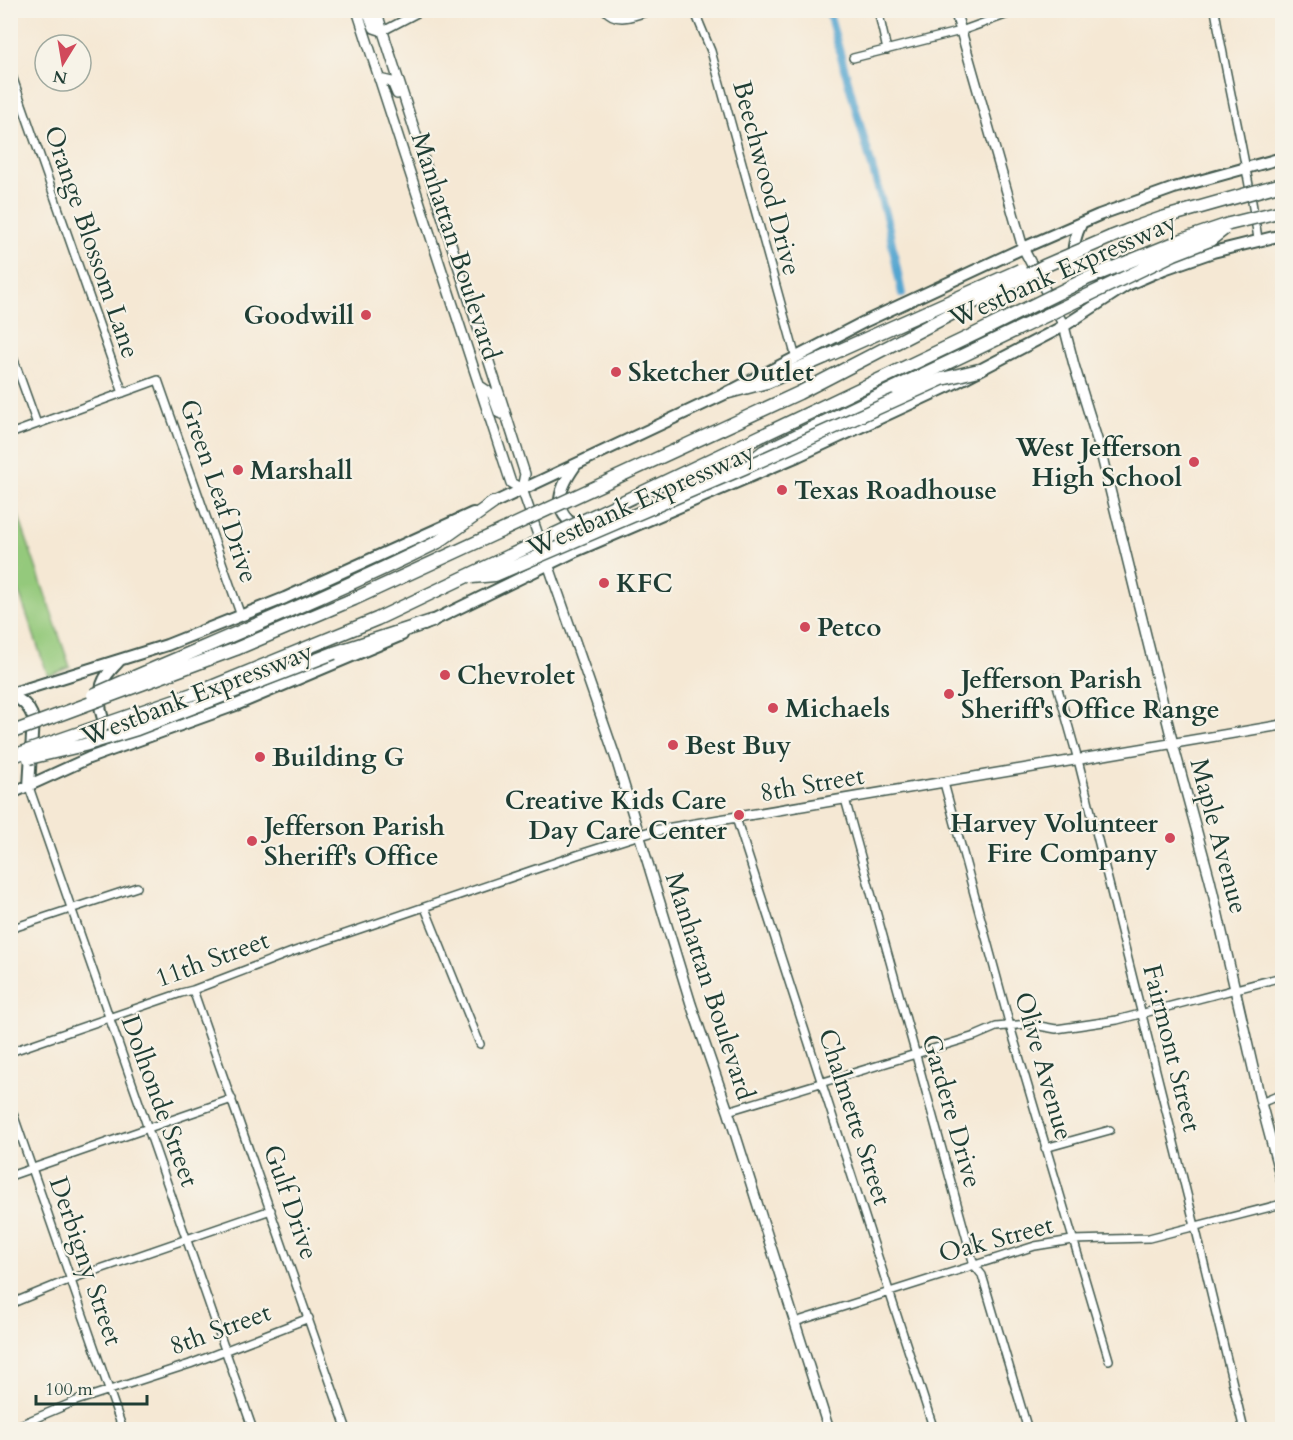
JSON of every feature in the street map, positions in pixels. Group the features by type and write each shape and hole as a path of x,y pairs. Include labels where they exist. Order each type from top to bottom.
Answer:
{"highway":[{"name":"Westbank Expressway","path":"10,733 236,649 365,594 799,393 1044,266 1111,237 1162,218 1282,184"},
{"name":"Westbank Expressway","path":"10,758 214,686 377,619 1086,279 1156,249 1229,224 1282,211"},
{"path":"712,492 763,452 1174,254 1210,240 1229,224"},
{"path":"729,392 767,382 797,363 1069,248 1111,237"},
{"path":"462,579 495,574 744,468 942,379 979,370"},
{"path":"64,714 79,701 365,578 438,542 493,503"},
{"path":"10,762 84,746 137,729 334,653 432,621"}],"main road":[{"name":"Westbank Expressway","path":"797,363 864,322 1099,215 1174,188 1282,158"},
{"path":"1080,224 1075,236 1071,260 1075,270 1085,284 1096,289 1118,291"},
{"name":"Westbank Expressway","path":"10,794 89,758 246,701 378,647 602,539 798,456 907,406 1064,326 1127,285 1164,269 1258,239 1282,234"},
{"path":"10,694 167,645 241,616 402,546 729,392"},
{"path":"575,465 564,481 560,492 562,511 568,521 576,527 602,539"},
{"path":"119,660 104,679 101,690 100,706 105,723 123,735 144,738"},
{"path":"10,694 31,710 33,718 29,787"}],"street":[{"name":"Manhattan Boulevard","path":"357,10 511,483 522,489"},
{"path":"366,10 374,28 383,30 423,10"},
{"name":"Manhattan Boulevard","path":"376,10 525,474 522,489 616,759 691,1004 728,1111 829,1430"},
{"path":"605,10 616,18 652,10"},
{"name":"Beechwood Drive","path":"694,10 711,51 797,363"},
{"path":"878,10 887,50"},
{"name":"Maple Avenue","path":"955,10 1023,248 1064,326 1100,449 1173,744 1210,880 1261,1103 1282,1182"},
{"path":"853,58 961,32 1019,10"},
{"path":"1215,10 1228,92 1246,168 1258,239"},
{"name":"Orange Blossom Lane","path":"10,70 123,393"},
{"path":"379,80 388,80 394,84 407,124 417,136"},
{"path":"10,349 37,424"},
{"name":"Green Leaf Drive","path":"123,393 158,380 241,616"},
{"path":"480,386 492,393 499,413 506,415"},
{"path":"10,435 123,393"},
{"name":"Fairmont Street","path":"1055,678 1078,760 1244,1430"},
{"name":"8th Street","path":"292,952 654,831 1282,725"},
{"name":"Olive Avenue","path":"944,783 1010,1026 1109,1360"},
{"name":"Dolhonde Street","path":"29,787 253,1430"},
{"name":"Gardere Drive","path":"845,800 974,1265 982,1275 1028,1430"},
{"name":"Chalmette Street","path":"736,818 934,1430"},
{"path":"10,929 137,887"},
{"path":"425,908 480,1044"},
{"name":"11th Street","path":"10,1052 193,990 292,952"},
{"path":"728,1111 975,1036 996,1027 1028,1024 1056,1029 1117,1020 1282,977"},
{"name":"Gulf Drive","path":"193,990 309,1318 346,1430"},
{"path":"1261,1103 1282,1094"},
{"path":"10,1176 232,1099"},
{"name":"Derbigny Street","path":"10,1105 123,1430"},
{"path":"1045,1148 1110,1130"},
{"name":"Oak Street","path":"795,1322 1035,1246 1072,1240 1149,1238 1282,1204"},
{"path":"10,1304 70,1279 271,1210"},
{"name":"8th Street","path":"10,1429 109,1388 190,1364 309,1318"}],"green space":[{"path":"10,491 70,667 48,676 11,569"}],"waterway":[{"path":"828,10 888,224 902,294"}],"place":[{"name":"Goodwill","path":"366,315"},
{"name":"Sketcher Outlet","path":"616,372"},
{"name":"West Jefferson High School","path":"1194,462"},
{"name":"Marshall","path":"238,470"},
{"name":"Texas Roadhouse","path":"782,490"},
{"name":"KFC","path":"604,583"},
{"name":"Petco","path":"805,627"},
{"name":"Chevrolet","path":"445,675"},
{"name":"Jefferson Parish Sheriff's Office Range","path":"949,694"},
{"name":"Michaels","path":"773,708"},
{"name":"Best Buy","path":"673,745"},
{"name":"Building G","path":"260,757"},
{"name":"Creative Kids Care Day Care Center","path":"739,815"},
{"name":"Harvey Volunteer Fire Company","path":"1170,838"},
{"name":"Jefferson Parish Sheriff's Office","path":"252,841"}]}
